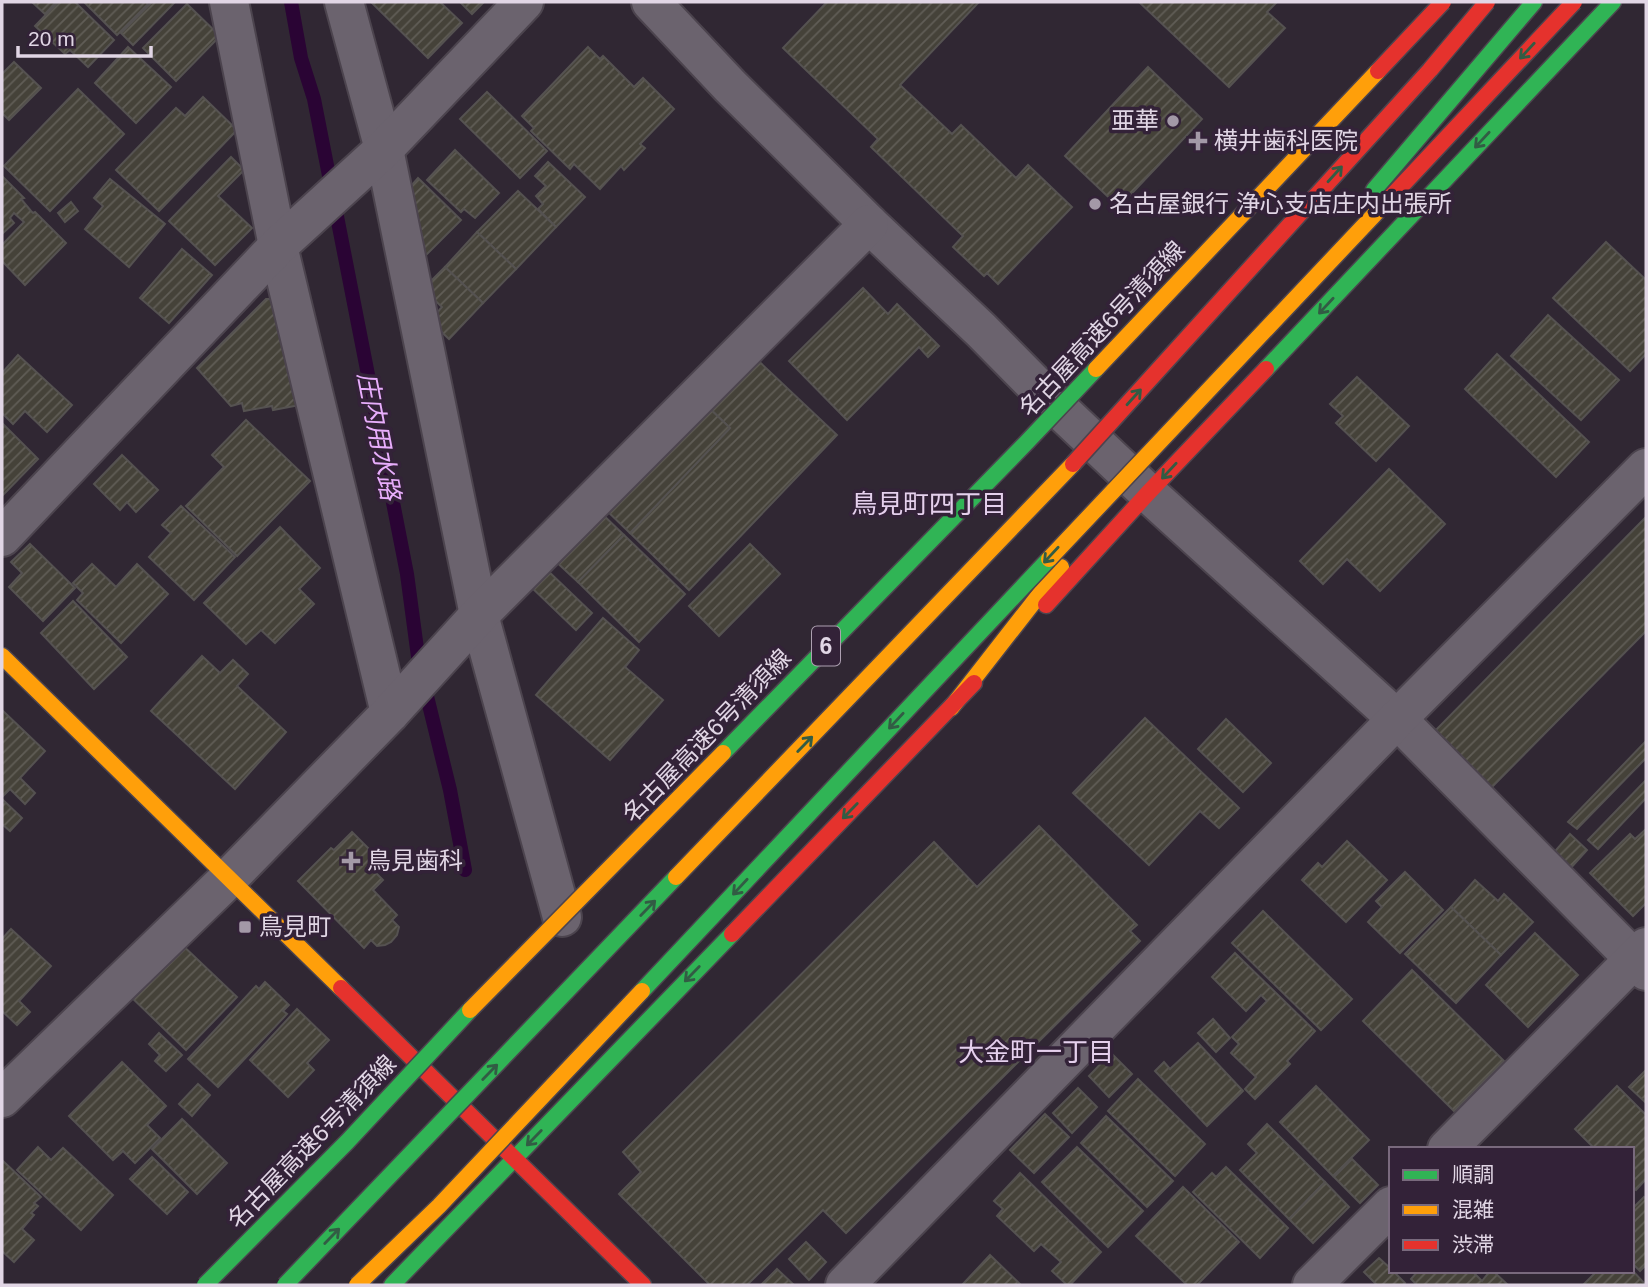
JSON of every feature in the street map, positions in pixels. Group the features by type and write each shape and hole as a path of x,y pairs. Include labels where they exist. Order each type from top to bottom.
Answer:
{"main road":[{"path":"218,1285 424,1070 562,917 1055,405 1433,2"},
{"name":"名古屋高速6号清須線","path":"205,1285 1035,433 1443,2"},
{"path":"285,1285 1071,466 1430,70 1487,2"},
{"path":"392,1285 951,708 1140,485 1359,207 1534,2"},
{"path":"357,1285 439,1206 1574,2"},
{"path":"951,708 1140,485 1613,2"},
{"path":"2,656 643,1285"}],"street":[{"path":"229,2 278,246 390,713"},
{"path":"345,2 384,149 478,615 562,917"},
{"path":"2,537 278,246 384,149 524,2"},
{"path":"650,2 730,86 1055,405 1397,719 1642,959 1449,1147"},
{"path":"2,1098 229,879 390,713 478,615 869,224"},
{"path":"845,1285 1646,468"},
{"path":"1312,1285 1389,1208"}],"building":[{"path":"32,2 56,2 45,14"},
{"path":"58,2 75,2 114,40 88,67 70,50 65,54 35,26"},
{"path":"84,2 146,2 148,4 117,35"},
{"path":"152,2 175,2 133,45 121,33"},
{"path":"371,2 440,2 462,23 428,58"},
{"path":"460,2 484,2 472,14"},
{"path":"827,2 979,2 900,85 952,134 961,125 1016,178 1028,165 1072,207 998,284 987,273 984,276 953,247 963,236 871,147 878,139 783,48"},
{"path":"1139,2 1277,2 1267,12 1285,28 1229,87"},
{"path":"187,4 220,36 176,81 143,48"},
{"path":"128,47 171,87 136,123 95,83"},
{"path":"588,47 600,59 603,56 634,87 643,78 674,109 640,144 645,148 624,170 621,166 600,189 574,164 570,169 531,131 534,128 522,116"},
{"path":"14,62 41,88 9,120 2,113 2,74"},
{"path":"1148,67 1202,119 1119,207 1065,156"},
{"path":"78,89 124,134 50,211 4,166"},
{"path":"487,92 547,151 520,178 460,119"},
{"path":"203,97 237,130 159,211 116,170 176,108 185,116"},
{"path":"455,150 499,193 475,218 464,209 461,212 427,180"},
{"path":"231,157 244,170 218,196 252,228 215,265 169,221"},
{"path":"548,162 585,197 556,227 538,209 543,204 536,196 546,186 535,176"},
{"path":"2,176 24,198 21,199 31,211 66,243 25,285 2,261 2,245 24,222 14,213 10,218 14,223 2,234"},
{"path":"418,178 461,220 422,259 404,194"},
{"path":"110,179 165,224 129,267 85,229 103,206 94,198"},
{"path":"518,191 556,227 516,269 477,232"},
{"path":"71,202 78,211 65,222 58,213"},
{"path":"477,232 516,269 483,303 445,267"},
{"path":"1606,242 1646,280 1646,354 1630,371 1553,298"},
{"path":"182,249 212,275 169,323 140,298"},
{"path":"445,267 483,303 449,339 430,321 442,307 423,289"},
{"path":"863,288 888,314 897,304 939,346 928,357 919,347 847,420 789,361"},
{"path":"266,299 280,299 300,405 244,411 242,403 231,406 197,368"},
{"path":"1548,315 1619,380 1581,420 1511,356"},
{"path":"750,353 837,435 689,590 630,533 730,428 704,403"},
{"path":"1497,354 1589,442 1556,477 1465,389"},
{"path":"18,355 72,405 47,432 25,411 13,424 2,413 2,373"},
{"path":"1357,377 1409,426 1376,461 1336,423 1343,416 1330,404"},
{"path":"704,403 730,428 630,533 603,507"},
{"path":"246,420 310,481 237,556 186,506 224,467 212,455"},
{"path":"2,423 38,459 2,496"},
{"path":"122,455 158,490 136,512 127,502 120,510 94,484"},
{"path":"1389,469 1445,524 1380,591 1347,559 1323,584 1300,561"},
{"path":"181,506 235,557 194,600 149,557 171,533 162,525"},
{"path":"598,510 624,535 578,582 552,558"},
{"path":"1646,517 1646,631 1487,792 1430,736"},
{"path":"280,527 320,568 299,589 314,604 275,643 261,630 246,644 204,603"},
{"path":"624,535 685,594 639,642 578,582"},
{"path":"30,544 75,588 43,621 9,587 22,573 11,562"},
{"path":"750,544 780,574 719,636 689,606"},
{"path":"92,564 116,587 137,564 168,594 121,643 77,600 83,593 73,583"},
{"path":"546,569 592,613 576,630 530,586"},
{"path":"73,601 127,657 94,689 41,633"},
{"path":"603,618 639,650 625,667 663,700 610,760 536,695"},
{"path":"202,656 220,673 233,660 248,674 237,686 286,732 235,789 151,711"},
{"path":"2,710 45,751 20,778 35,793 25,804 10,789 2,797"},
{"path":"1145,718 1239,808 1219,828 1200,811 1149,865 1073,793"},
{"path":"1226,719 1271,763 1243,792 1198,749"},
{"path":"1646,741 1646,758 1577,829 1568,822"},
{"path":"1646,780 1646,798 1598,849 1588,840"},
{"path":"2,799 22,818 10,831 2,824"},
{"path":"1039,826 1137,925 1130,931 1140,941 846,1233 823,1210 747,1285 710,1285 619,1194 641,1172 623,1152 934,842 977,887"},
{"path":"1646,829 1646,903 1633,916 1590,873 1630,834 1635,839"},
{"path":"352,832 382,862 374,871 383,880 373,890 397,915 392,920 399,927 397,935 385,945 377,946 371,940 364,948 298,881 331,848 334,850"},
{"path":"1570,834 1587,850 1568,871 1551,856"},
{"path":"1347,841 1387,880 1346,922 1302,880 1318,863 1322,867"},
{"path":"1405,872 1443,910 1400,953 1368,922 1382,907 1376,901"},
{"path":"1475,880 1498,901 1504,894 1533,922 1501,955 1451,907"},
{"path":"1451,907 1501,955 1456,1003 1405,954"},
{"path":"1263,911 1352,999 1321,1030 1232,943"},
{"path":"11,929 51,966 19,1001 30,1012 17,1025 2,1011 2,939"},
{"path":"1535,933 1578,975 1528,1027 1486,985"},
{"path":"178,941 237,997 186,1050 127,993"},
{"path":"1235,953 1315,1031 1287,1061 1290,1064 1255,1099 1245,1089 1256,1077 1231,1053 1239,1044 1232,1037 1267,1001 1261,995 1246,1011 1212,977"},
{"path":"1412,970 1504,1061 1454,1111 1363,1021"},
{"path":"265,982 289,1005 283,1011 287,1014 218,1087 188,1059 256,986 259,989"},
{"path":"297,1009 329,1040 307,1063 314,1070 288,1097 250,1060"},
{"path":"1213,1019 1230,1038 1216,1052 1198,1033"},
{"path":"159,1033 182,1055 166,1071 155,1061 160,1055 149,1044"},
{"path":"1198,1043 1243,1091 1207,1126 1155,1071 1164,1062 1170,1069"},
{"path":"1111,1053 1132,1074 1109,1097 1089,1076"},
{"path":"122,1062 166,1106 147,1125 160,1138 135,1163 123,1151 113,1160 69,1116"},
{"path":"1646,1070 1646,1103 1629,1087"},
{"path":"1138,1079 1205,1144 1175,1176 1108,1111"},
{"path":"198,1084 210,1095 192,1116 179,1104"},
{"path":"1316,1086 1369,1140 1333,1176 1280,1122"},
{"path":"1617,1086 1646,1115 1646,1179 1636,1190 1634,1188 1634,1147 1593,1147 1575,1129"},
{"path":"1078,1088 1097,1107 1072,1133 1053,1113"},
{"path":"1045,1114 1069,1137 1034,1173 1010,1150"},
{"path":"1106,1116 1173,1181 1147,1207 1081,1143"},
{"path":"182,1119 227,1163 197,1194 152,1149"},
{"path":"1267,1124 1325,1182 1289,1219 1240,1170 1257,1153 1248,1144"},
{"path":"38,1147 51,1160 63,1148 113,1195 81,1230 17,1170"},
{"path":"1077,1147 1143,1211 1108,1247 1042,1182"},
{"path":"152,1157 188,1192 167,1214 130,1179"},
{"path":"1352,1159 1378,1185 1360,1203 1334,1177"},
{"path":"2,1160 41,1197 34,1203 38,1206 31,1213 34,1215 22,1229 34,1240 14,1262 2,1251"},
{"path":"1226,1167 1288,1228 1260,1258 1193,1192 1212,1173 1216,1177"},
{"path":"1020,1173 1101,1252 1070,1285 1052,1271 1061,1262 1041,1244 1034,1251 997,1216 1003,1209 994,1201"},
{"path":"1325,1182 1349,1207 1313,1243 1289,1219"},
{"path":"1183,1187 1239,1242 1197,1285 1187,1285 1136,1236"},
{"path":"1644,1197 1646,1199 1646,1265 1640,1271 1634,1265 1634,1207"},
{"path":"806,1242 826,1262 809,1280 789,1259"},
{"path":"990,1255 1021,1285 962,1285"},
{"path":"1379,1258 1389,1267 1389,1273 1395,1273 1405,1283 1377,1285 1364,1272"},
{"path":"777,1269 794,1285 761,1285"},
{"path":"1634,1272 1646,1285 1583,1285 1595,1273"},
{"path":"1416,1273 1474,1273 1482,1281 1488,1273 1495,1273 1508,1285 1414,1285 1416,1284 1411,1279"}],"waterway":[{"name":"庄内用水路","path":"291,2 301,58 314,99 407,574 419,664 450,790 465,870"}],"traffic: fast":[{"path":"1374,190 1534,2"},
{"path":"1266,369 1613,2"},
{"path":"723,753 1096,369"},
{"path":"642,991 1049,559"},
{"path":"285,1285 676,877"},
{"path":"392,1285 732,934"},
{"path":"205,1285 347,1142 470,1010"}],"traffic: slow":[{"path":"1096,369 1378,71"},
{"path":"1049,559 1391,197"},
{"path":"676,877 1073,464"},
{"path":"951,708 1061,567"},
{"path":"2,656 341,988"},
{"path":"470,1010 723,753"},
{"path":"357,1285 439,1206 642,991"}],"traffic: jam":[{"path":"1378,71 1443,2"},
{"path":"1073,464 1430,70 1487,2"},
{"path":"1391,197 1574,2"},
{"path":"1046,605 1266,369"},
{"path":"732,934 974,683"},
{"path":"341,988 643,1285"}],"place":[{"name":"亜華","path":"1173,121"},
{"name":"横井歯科医院","path":"1198,141"},
{"name":"名古屋銀行 浄心支店庄内出張所","path":"1095,204"},
{"name":"鳥見歯科","path":"351,861"},
{"name":"鳥見町","path":"245,927"}],"district":[{"name":"鳥見町四丁目","path":"929,504"},
{"name":"大金町一丁目","path":"1036,1052"}]}
